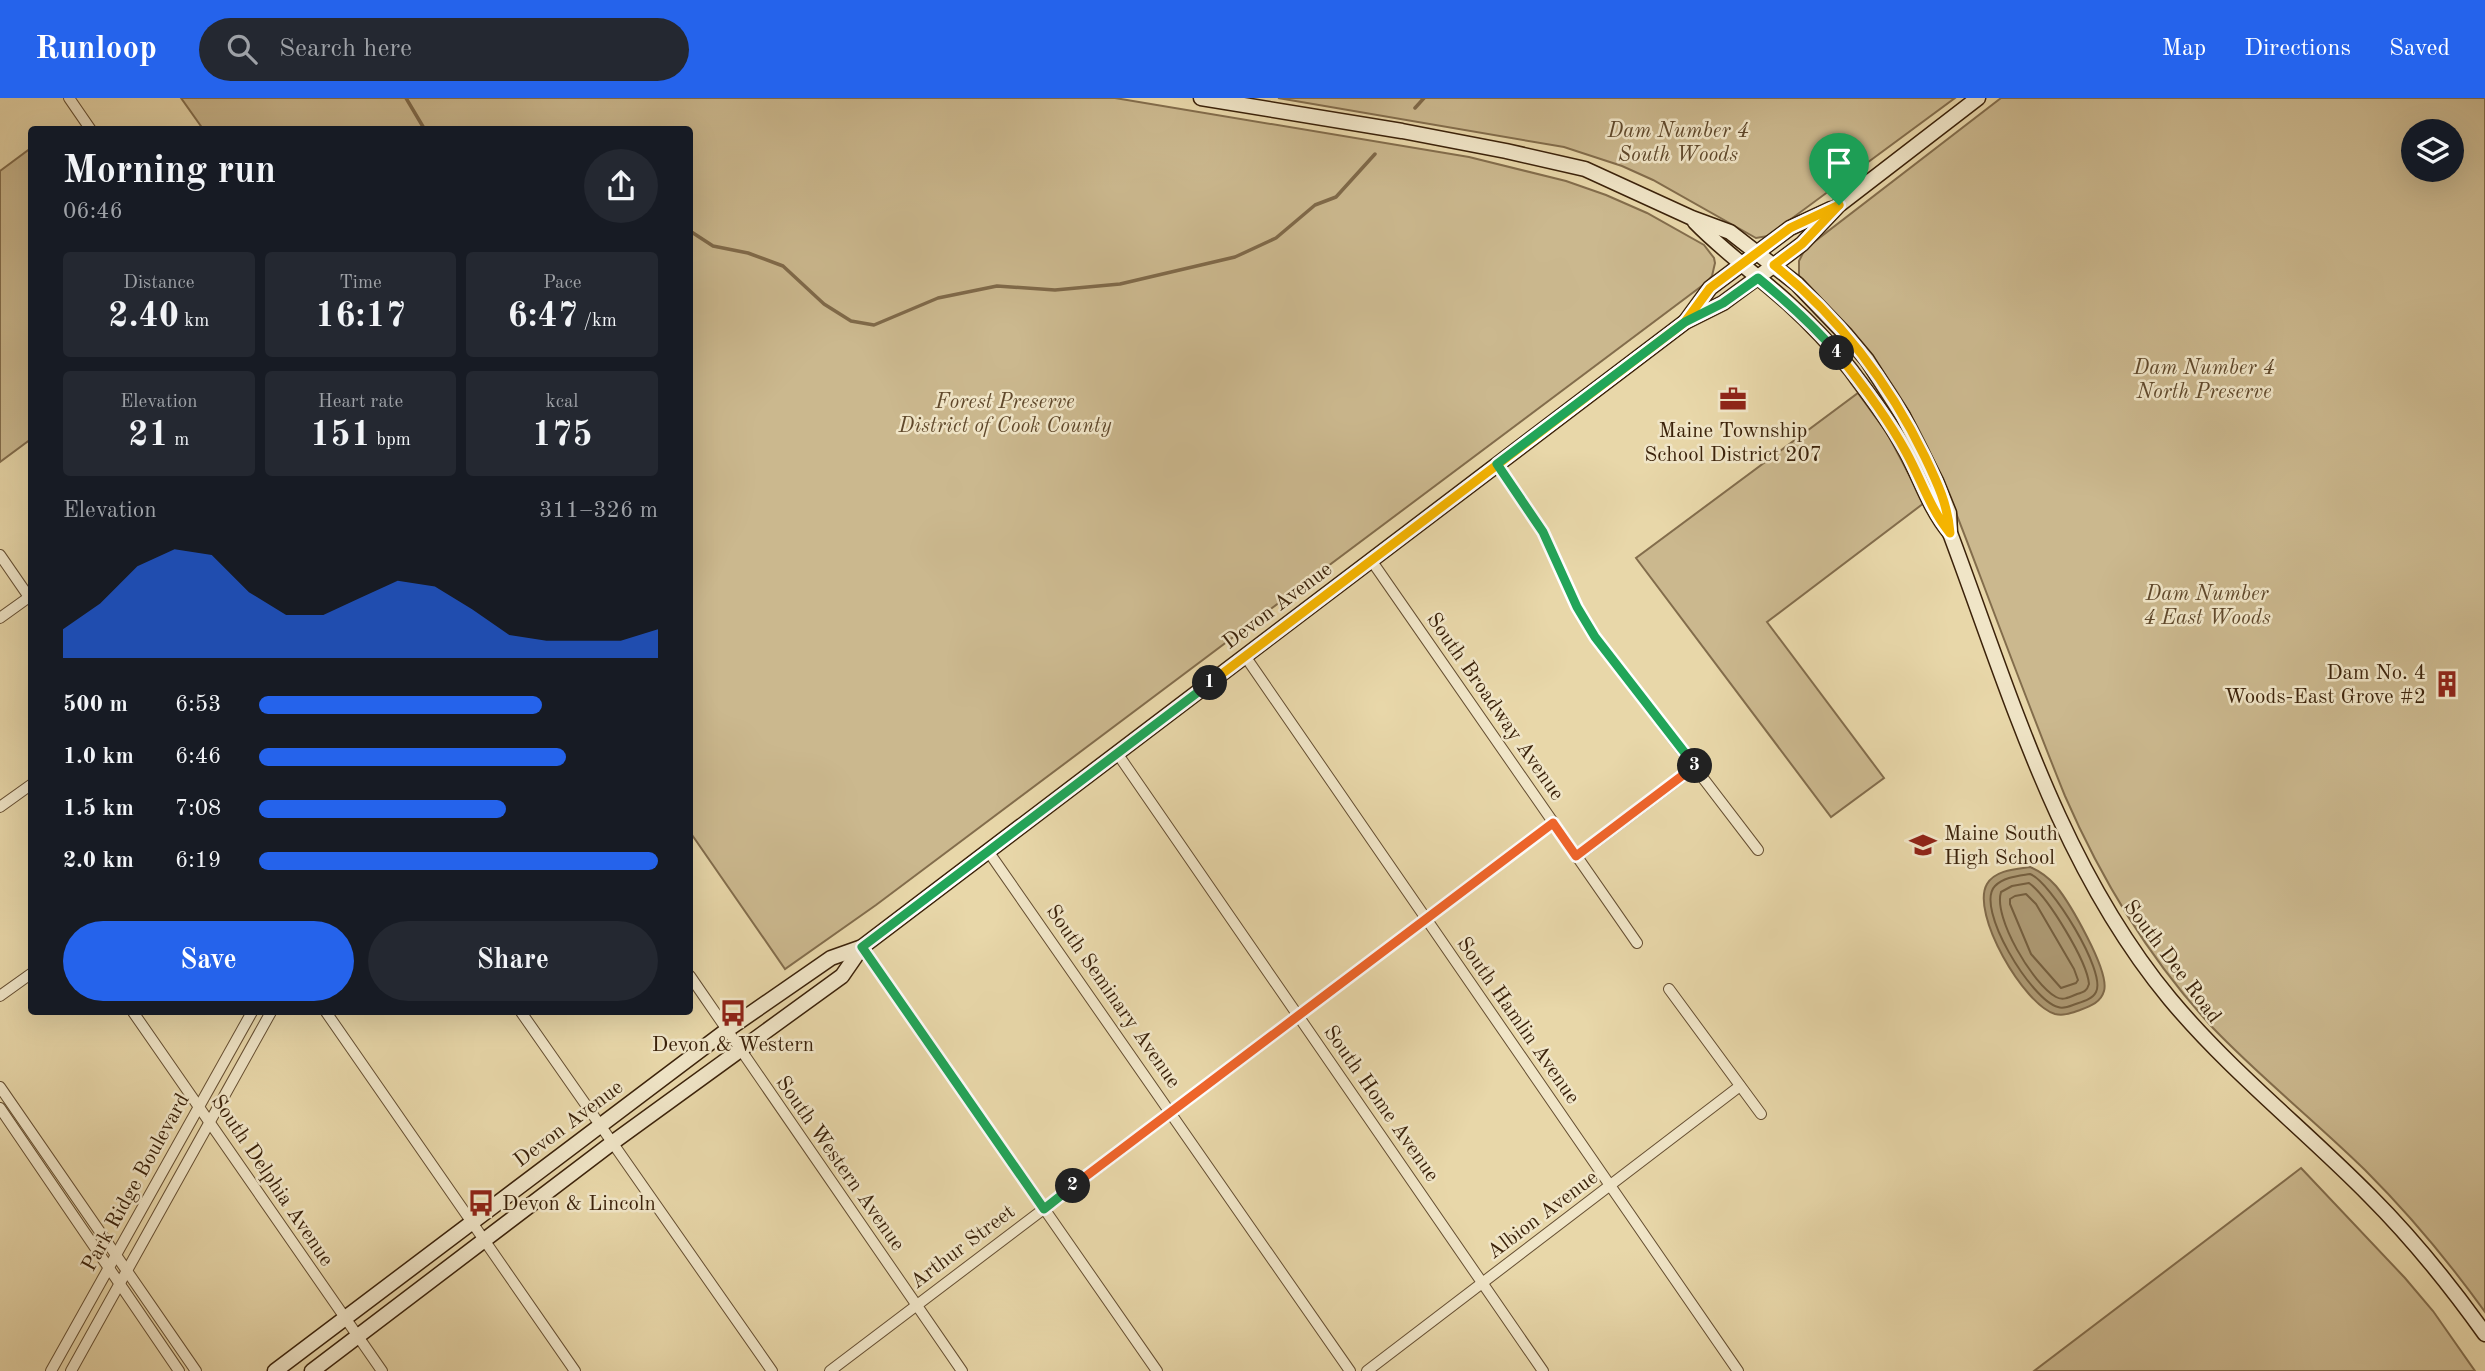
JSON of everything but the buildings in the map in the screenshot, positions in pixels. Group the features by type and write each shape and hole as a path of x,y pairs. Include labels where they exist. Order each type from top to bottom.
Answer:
{"main road":[{"name":"South Dee Road","path":"1201,98 1402,131 1586,169 1692,218 1730,232 1797,284 1846,335 1888,392 1936,481 1949,513 1950,533 2060,821 2081,864 2119,929 2169,998 2204,1038 2370,1196 2413,1243 2485,1334"},
{"name":"Devon Avenue","path":"275,1371 727,1030 831,958 862,947 1685,322 1723,303 1758,278 1802,244 1839,205 1978,98"},
{"name":"Devon Avenue","path":"1685,322 1710,288 1790,228 1839,205"},
{"name":"South Dee Road","path":"1692,218 1715,243 1818,331 1852,372 1905,450 1936,516 1950,533"},
{"name":"Devon Avenue","path":"312,1371 612,1143 842,976 862,947"}],"street":[{"path":"69,98 88,126"},
{"path":"1497,464 1543,532 1577,607 1595,637 1758,850"},
{"path":"0,555 28,593"},
{"name":"South Broadway Avenue","path":"1371,560 1637,943"},
{"path":"0,618 28,597"},
{"name":"South Hamlin Avenue","path":"1245,656 1738,1371"},
{"name":"South Home Avenue","path":"1117,753 1544,1371"},
{"path":"1576,856 1695,767"},
{"path":"0,807 28,787"},
{"name":"Arthur Street","path":"830,1371 1553,823"},
{"name":"South Seminary Avenue","path":"988,851 1350,1371"},
{"path":"862,947 1157,1371"},
{"path":"0,996 28,976"},
{"name":"South Western Avenue","path":"693,980 962,1371"},
{"path":"1670,989 1760,1114"},
{"name":"South Delphia Avenue","path":"135,1015 382,1371"},
{"name":"Park Ridge Boulevard","path":"51,1371 249,1015"},
{"name":"Park Ridge Boulevard","path":"71,1371 269,1015"},
{"path":"328,1015 575,1371"},
{"path":"523,1015 772,1371"},
{"path":"0,1087 195,1371"},
{"name":"Albion Avenue","path":"1367,1371 1740,1087"},
{"path":"0,1108 179,1371"}],"green space":[{"name":"Forest Preserve District of Cook County","path":"181,98 1115,98 1469,157 1566,181 1647,213 1704,245 1715,263 1712,276 1707,282 876,905 785,969 693,836 693,126 201,126"},
{"name":"Dam Number 4 South Woods","path":"1278,98 1955,98 1768,236 1756,238 1653,180 1622,166 1564,147"},
{"name":"Dam Number 4 North Preserve","path":"2001,98 2485,98 2485,1312 2428,1239 2381,1187 2213,1028 2168,975 2129,918 2095,859 2065,796 1932,455 1908,410 1873,359 1850,330 1799,276 1799,261 1805,249"},
{"path":"28,150 28,441 0,462 0,171"},
{"path":"1858,393 1887,433 1924,503 1767,622 1884,778 1831,817 1636,558"},
{"path":"2301,1168 2405,1278 2433,1311 2475,1371 2034,1371"}],"water":[{"path":"2030,867 2047,878 2062,894 2101,968 2104,991 2101,998 2092,1005 2071,1013 2055,1014 2042,1007 2029,994 2003,957 1986,915 1984,898 1991,879 2006,871"}],"waterway":[{"path":"406,98 423,126"},
{"path":"1415,108 1424,98"},
{"path":"693,233 713,246 748,253 783,266 824,304 851,321 874,325 938,298 997,286 1055,290 1120,284 1235,257 1276,238 1315,205 1336,197 1375,154"}],"place":[{"name":"Maine Township School District 207","path":"1733,399"},
{"name":"Dam No. 4 Woods-East Grove #2","path":"2447,684"},
{"name":"Maine South High School","path":"1923,845"},
{"name":"Devon & Western","path":"733,1013"},
{"name":"Devon & Lincoln","path":"481,1203"}],"route":[{"path":"1839,205 1790,228 1710,288 1685,322 1651,348 1497,464 862,947 1044,1209 1553,823 1576,856 1695,767 1595,637 1577,607 1543,532 1497,464 1685,322 1723,303 1758,278 1818,331 1852,372 1905,450 1936,516 1950,533 1949,513 1920,447 1867,360 1822,309 1774,265 1802,244 1839,205"}],"park label":[{"name":"Dam Number 4 East Woods","path":"2207,605"}]}
